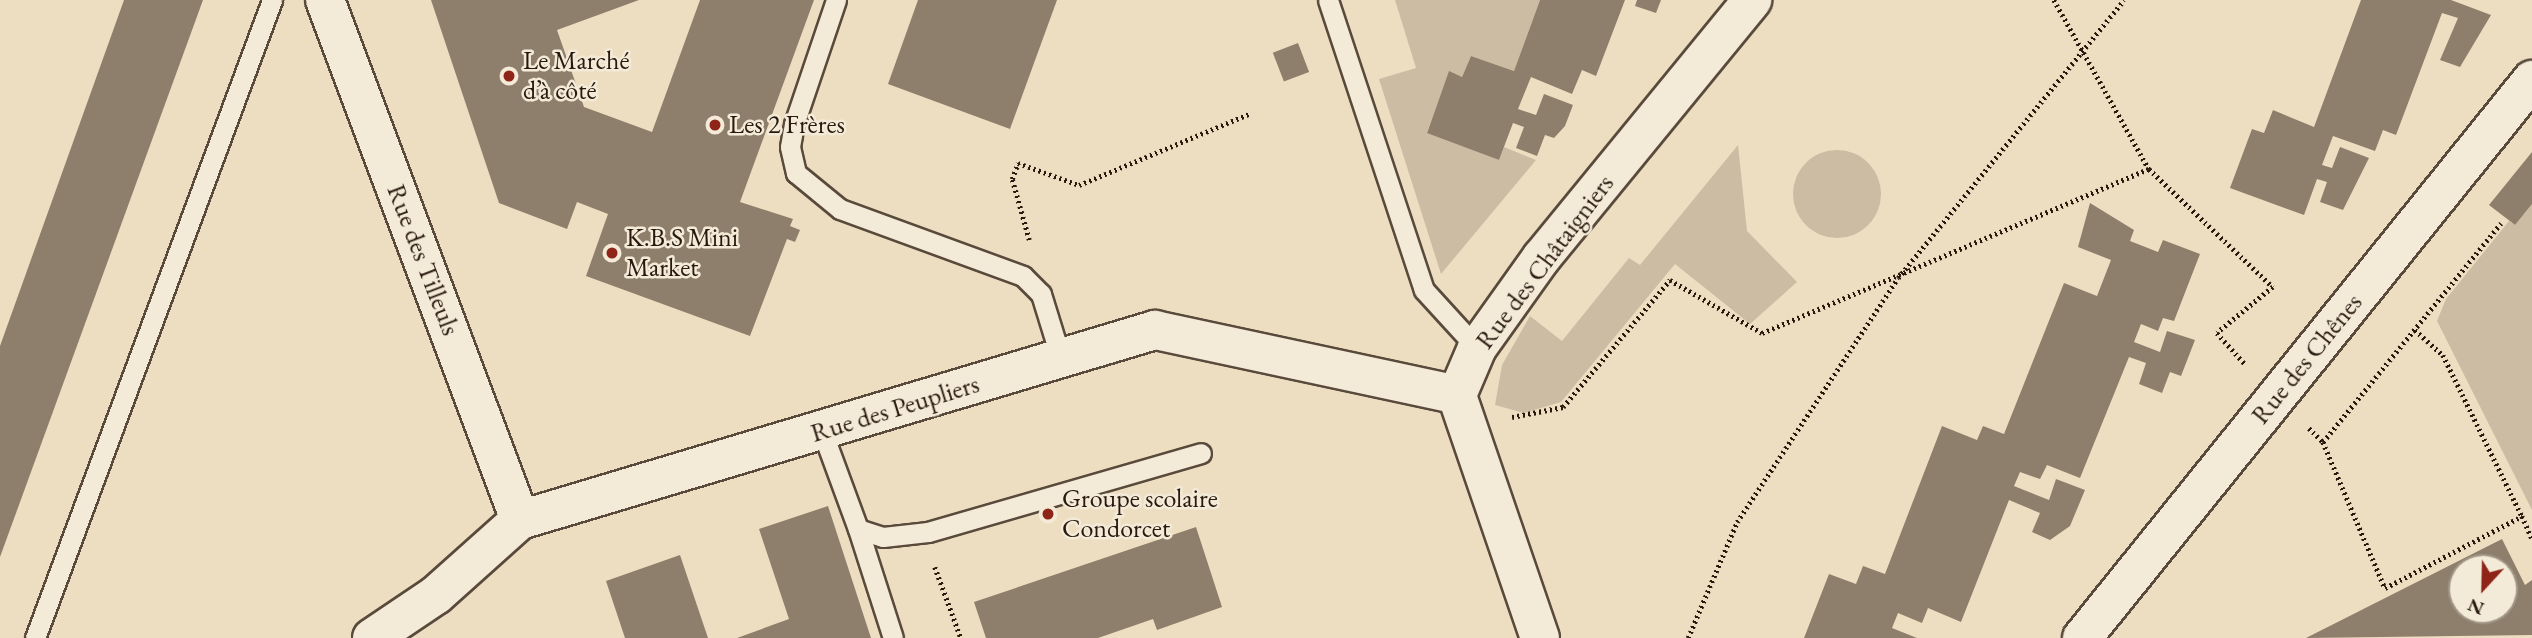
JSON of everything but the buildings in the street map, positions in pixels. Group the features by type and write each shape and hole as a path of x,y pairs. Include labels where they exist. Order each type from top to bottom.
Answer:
{"street":[{"name":"Rue des Tilleuls","path":"325,0 520,520"},
{"name":"Rue des Châtaigniers","path":"1457,395 1477,348 1542,257 1752,0"},
{"name":"Rue des Chênes","path":"2081,638 2532,80"},
{"name":"Rue des Peupliers","path":"372,638 436,595 520,520 1155,330 1457,395"},
{"path":"1457,395 1540,638"}],"lane":[{"path":"35,638 271,0"},
{"path":"836,0 794,124 790,148 796,173 840,209 1023,276 1041,294 1061,359"},
{"path":"1328,0 1424,290 1477,348"},
{"path":"822,431 858,529 893,638"},
{"path":"858,529 883,537 928,532 1201,453"}],"path":[{"path":"2054,0 2082,45 2149,169 2273,287 2217,334 2253,373"},
{"path":"1688,638 1737,522 1898,278 2082,45 2124,0"},
{"path":"1023,276 1035,262 1013,179 1018,163 1079,185 1249,114"},
{"path":"1501,416 1563,407 1670,280 1762,333 1898,278 2149,169"},
{"path":"2323,442 2501,223"},
{"path":"2415,330 2444,355 2532,538"},
{"path":"2299,418 2323,442 2385,588 2522,516"},
{"path":"928,532 961,638"}],"shaded area":[{"path":"1395,0 1540,0 1514,71 1471,56 1462,77 1449,72 1427,132 1499,160 1504,147 1536,160 1441,274 1379,79 1416,68"},
{"path":"1738,145 1747,231 1797,282 1750,324 1675,264 1561,402 1524,413 1495,405 1502,365 1530,316 1562,341 1629,258 1640,265"},
{"path":"1837,150 1862,157 1874,169 1881,194 1874,219 1862,231 1837,238 1812,231 1800,219 1793,194 1800,169 1812,157"},
{"path":"2532,204 2532,510 2437,321 2446,299 2509,221 2515,225"}],"place":[{"name":"Le Marché d’à côté","path":"509,76"},
{"name":"Les 2 Frères","path":"715,125"},
{"name":"K.B.S Mini Market","path":"612,253"},
{"name":"Groupe scolaire Condorcet","path":"1048,514"}]}
